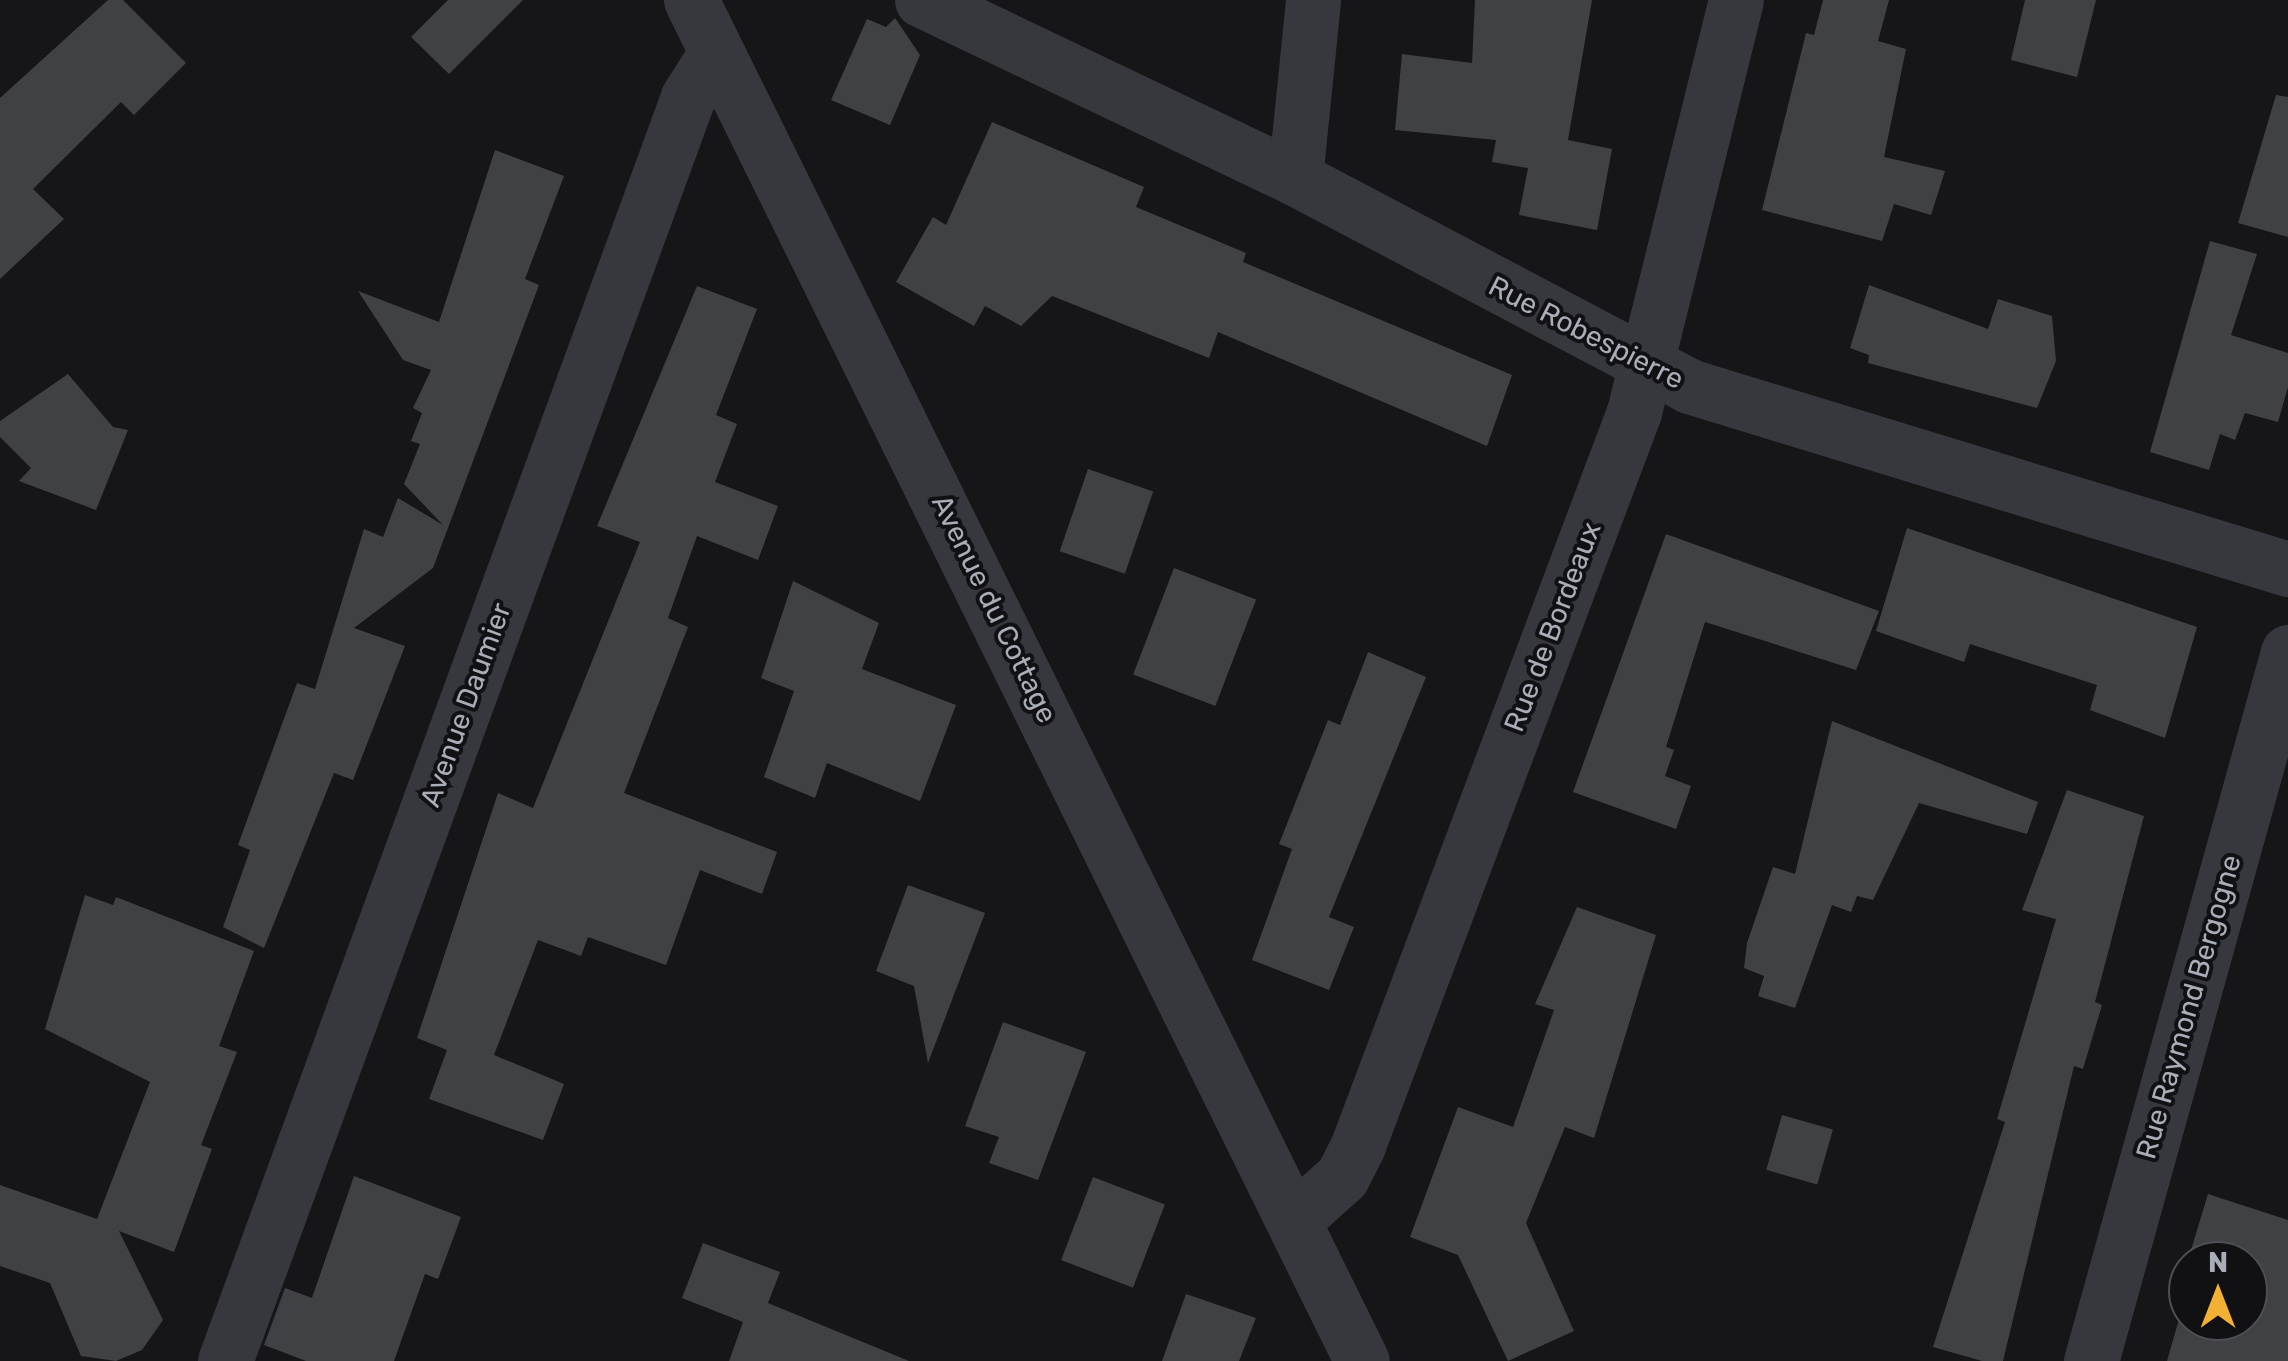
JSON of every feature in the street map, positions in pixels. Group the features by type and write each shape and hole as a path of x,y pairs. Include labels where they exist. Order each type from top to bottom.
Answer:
{"street":[{"name":"Avenue du Cottage","path":"691,0 1362,1361"},
{"name":"Rue Robespierre","path":"922,0 1295,178 1647,366 2288,569"},
{"path":"1295,178 1313,0"},
{"name":"Rue de Bordeaux","path":"1294,1220 1342,1177 1358,1145 1647,366 1736,0"},
{"name":"Avenue Daumier","path":"225,1361 688,97 716,53"},
{"name":"Rue Raymond Bergogne","path":"2091,1361 2288,652"}],"building":[{"path":"108,0 123,0 186,63 134,115 121,102 33,189 64,219 0,279 0,98"},
{"path":"448,0 523,0 449,74 411,37"},
{"path":"1475,0 1592,0 1568,140 1612,149 1597,230 1519,215 1528,168 1492,162 1496,140 1395,130 1402,54 1472,63"},
{"path":"1823,0 1889,0 1878,41 1906,49 1884,157 1945,171 1931,215 1894,204 1882,241 1762,210 1806,33 1814,35"},
{"path":"2025,0 2096,0 2077,77 2011,60"},
{"path":"895,18 920,55 890,125 831,100 867,19 886,27"},
{"path":"2276,95 2288,97 2288,237 2238,223"},
{"path":"992,122 1144,187 1136,207 1246,253 1243,262 1512,375 1487,446 1218,332 1209,358 1052,296 1021,326 985,306 974,326 896,282 933,217 946,225"},
{"path":"495,150 564,176 525,279 539,285 433,568 354,628 405,646 353,780 334,773 264,948 223,927 250,850 238,845 297,683 315,689 364,529 383,537 398,498 443,525 404,484 420,444 411,441 422,413 413,408 431,370 403,360 358,291 439,322"},
{"path":"2210,241 2257,254 2231,335 2288,353 2288,387 2278,422 2245,413 2235,440 2220,434 2209,470 2150,452"},
{"path":"1869,285 1988,329 1998,299 2052,316 2056,361 2037,408 1868,363 1869,355 1850,348"},
{"path":"697,286 757,309 716,415 737,424 715,482 778,506 758,560 697,536 668,618 688,627 624,793 777,852 762,894 700,870 666,965 588,937 581,956 538,940 494,1055 564,1084 543,1140 429,1099 447,1050 417,1038 498,793 533,808 640,542 597,526"},
{"path":"68,374 113,427 128,430 96,510 19,481 31,468 0,437 0,421"},
{"path":"1088,469 1153,491 1125,574 1060,551"},
{"path":"1907,528 2197,627 2165,738 2090,710 2097,685 1970,644 1964,662 1876,631"},
{"path":"1666,534 1879,611 1856,670 1705,622 1666,747 1674,750 1665,776 1691,786 1676,829 1573,792"},
{"path":"1174,568 1256,600 1215,706 1133,674"},
{"path":"793,581 879,623 862,669 956,705 920,801 827,763 815,798 764,777 794,691 761,678"},
{"path":"1368,652 1426,677 1329,917 1354,927 1329,990 1252,960 1292,849 1279,844 1328,720 1340,725"},
{"path":"1832,721 2038,802 2027,834 1919,803 1873,900 1857,896 1851,912 1832,905 1795,1008 1758,996 1764,976 1744,968 1747,943 1773,867 1795,874"},
{"path":"2067,790 2144,816 2095,1002 2102,1005 2083,1069 2074,1066 2003,1361 1982,1361 1933,1347 2005,1122 1997,1119 2056,919 2022,910"},
{"path":"908,885 985,913 928,1063 914,986 876,971"},
{"path":"85,895 113,905 116,897 254,951 219,1046 237,1052 201,1145 212,1149 174,1252 119,1231 163,1320 142,1350 116,1361 81,1356 50,1283 0,1266 0,1185 97,1219 150,1082 45,1029"},
{"path":"1577,907 1656,935 1594,1138 1565,1127 1526,1223 1574,1331 1508,1361 1458,1255 1410,1237 1458,1107 1513,1127 1554,1010 1535,1004"},
{"path":"1003,1022 1086,1052 1038,1180 989,1163 999,1137 965,1126"},
{"path":"1782,1115 1833,1130 1817,1184 1766,1170"},
{"path":"354,1176 461,1217 438,1279 425,1274 394,1361 306,1361 264,1345 285,1288 312,1298"},
{"path":"1093,1177 1165,1205 1133,1288 1061,1260"},
{"path":"2208,1194 2288,1220 2288,1361 2167,1361 2173,1341 2268,1341 2268,1241 2194,1241"},
{"path":"703,1243 780,1272 768,1303 909,1361 729,1361 743,1322 682,1298"},
{"path":"1186,1294 1256,1318 1239,1361 1162,1361"}]}
